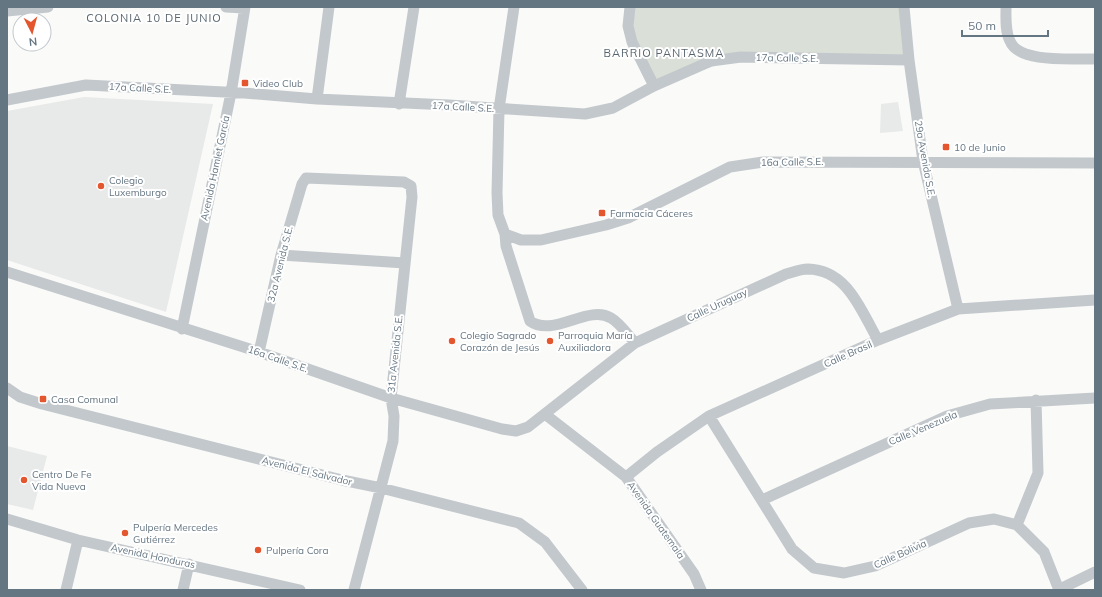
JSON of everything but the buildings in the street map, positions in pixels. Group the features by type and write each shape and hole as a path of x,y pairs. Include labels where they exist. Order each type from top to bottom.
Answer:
{"street":[{"path":"7,12 48,7"},
{"path":"226,7 244,7"},
{"name":"Avenida Hamlet García","path":"182,329 231,93 244,7"},
{"path":"317,99 329,7"},
{"path":"400,104 414,7"},
{"path":"514,7 499,109 497,193 498,215 505,234 511,265 530,321 536,326 550,325 593,315 604,315 612,318 635,343"},
{"path":"630,7 628,26 632,42 654,86"},
{"name":"29a Avenida S.E.","path":"904,7 909,60 923,161 958,309"},
{"path":"1006,7 1007,30 1010,43 1021,53 1039,58 1095,59"},
{"name":"17a Calle S.E.","path":"7,100 86,85 585,114 613,108 654,86 710,61 741,57 909,60"},
{"name":"16a Calle S.E.","path":"505,234 521,240 541,240 628,218 730,168 763,162 923,161 1095,163"},
{"name":"32a Avenida S.E.","path":"259,352 281,255 302,184 306,178 404,182 411,186"},
{"name":"31a Avenida S.E.","path":"354,590 393,441 394,416 391,398 412,196 411,186"},
{"path":"281,255 405,263"},
{"name":"Calle Uruguay","path":"546,415 635,343 786,274 808,269 832,274 848,288 878,340"},
{"name":"16a Calle S.E.","path":"7,272 182,329 259,352 391,398 502,429 516,431 528,427 546,415"},
{"name":"Calle Brasil","path":"626,477 657,452 708,416 878,340 958,309 1095,300"},
{"name":"Avenida El Salvador","path":"7,388 20,397 34,402 519,523 545,542 582,590"},
{"name":"Calle Venezuela","path":"762,500 947,416 990,404 1036,400 1095,398"},
{"path":"1036,400 1038,473 1017,525 1044,552 1058,590 1095,572"},
{"name":"Avenida Guatemala","path":"546,415 626,477 694,574 700,590"},
{"name":"Calle Bolivia","path":"708,416 792,549 814,568 844,573 875,566 969,523 994,519 1017,525"},
{"name":"Avenida Honduras","path":"7,519 78,540 300,590"},
{"path":"66,590 78,540"},
{"path":"183,590 189,564"}],"shaded area":[{"path":"630,7 904,7 909,60 741,57 654,86 632,42"},
{"name":"Colegio Luxemburgo","path":"84,97 213,104 166,312 7,260 7,111"},
{"path":"898,102 903,131 880,133 881,104"},
{"name":"Centro De Fe Vida Nueva","path":"7,446 47,456 33,510 7,504"}],"place":[{"name":"Video Club","path":"245,83"},
{"name":"10 de Junio","path":"946,147"},
{"name":"Colegio Luxemburgo","path":"101,186"},
{"name":"Farmacia Cáceres","path":"602,213"},
{"name":"Colegio Sagrado Corazón de Jesús","path":"452,341"},
{"name":"Parroquia María Auxiliadora","path":"550,341"},
{"name":"Casa Comunal","path":"43,399"},
{"name":"Centro De Fe Vida Nueva","path":"24,480"},
{"name":"Pulpería Mercedes Gutiérrez","path":"125,533"},
{"name":"Pulpería Cora","path":"258,550"}],"district":[{"name":"COLONIA 10 DE JUNIO","path":"154,18"},
{"name":"BARRIO PANTASMA","path":"664,53"}]}
